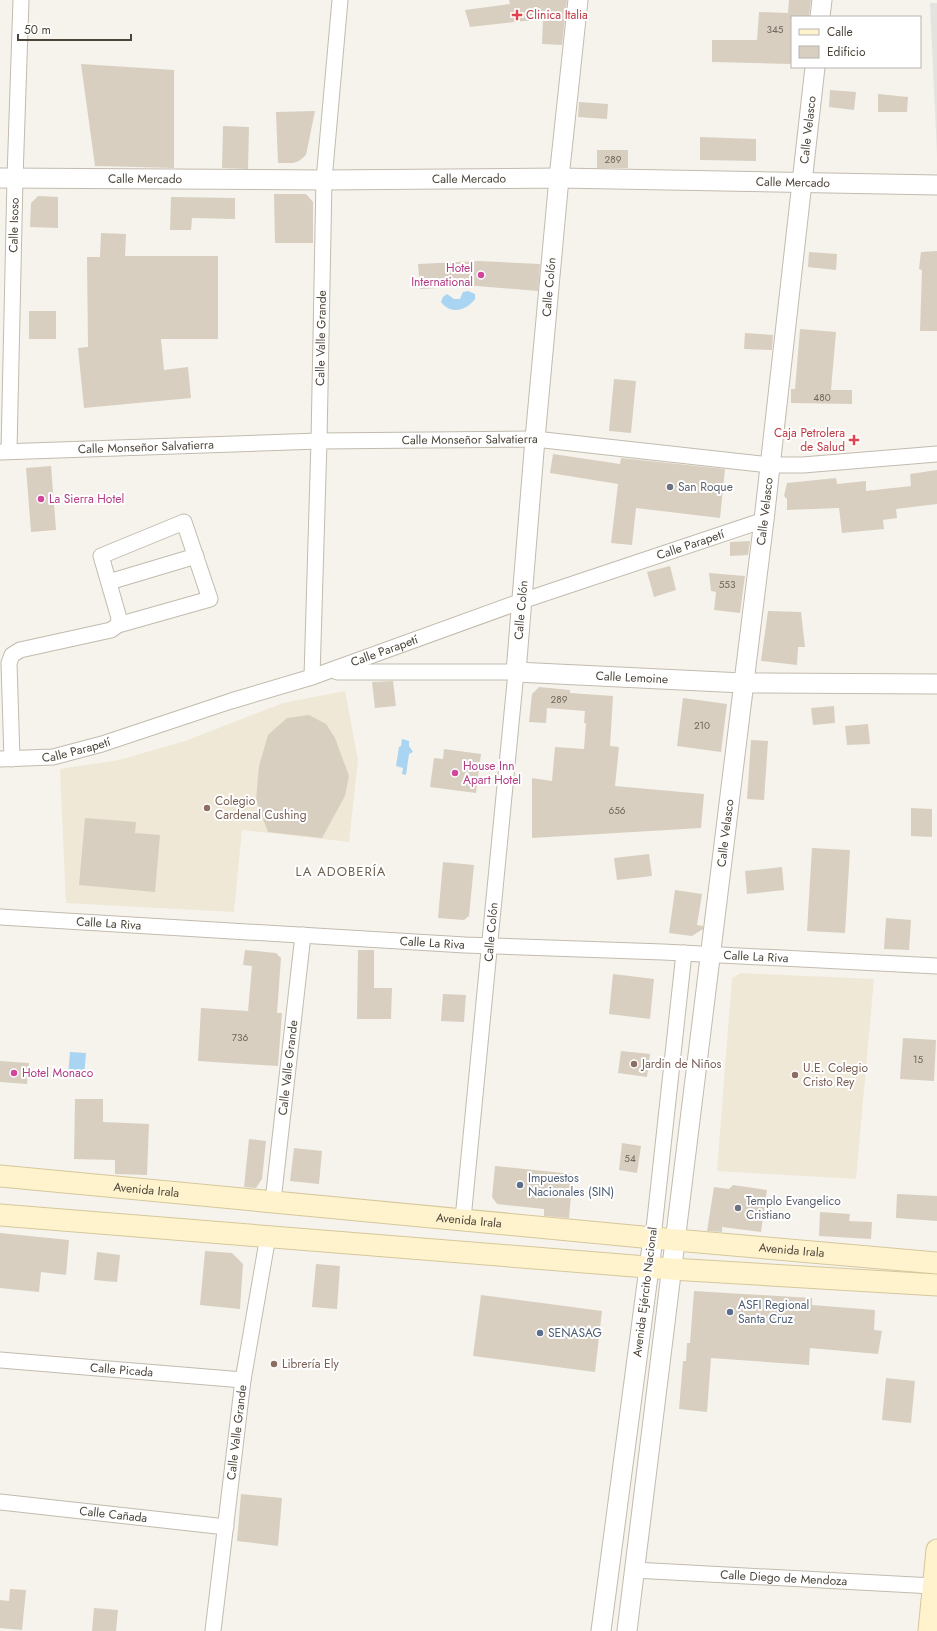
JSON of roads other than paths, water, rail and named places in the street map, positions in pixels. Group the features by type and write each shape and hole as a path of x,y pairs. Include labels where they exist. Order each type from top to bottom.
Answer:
{"main road":[{"name":"Avenida Irala","path":"0,1176 653,1238 937,1263"},
{"name":"Avenida Irala","path":"0,1215 648,1266 670,1269 937,1285"},
{"path":"929,1631 935,1586 937,1550"}],"street":[{"name":"Calle Isoso","path":"4,451 7,178 21,0"},
{"name":"Calle Valle Grande","path":"319,674 319,441 324,180 340,0"},
{"name":"Calle Colón","path":"463,1219 516,672 559,178 578,0"},
{"path":"820,16 822,0"},
{"name":"Calle Velasco","path":"709,955 764,520 815,68"},
{"name":"Calle Mercado","path":"7,178 324,180 559,178 937,185"},
{"name":"Calle Monseñor Salvatierra","path":"4,451 319,441 535,440 770,465 803,465 937,454"},
{"name":"Calle Parapetí","path":"6,759 53,757 102,744 231,701 319,674 522,601 764,520"},
{"path":"6,759 9,663 12,655 20,650 111,630 118,625 210,599 184,522 101,556 119,618 118,625"},
{"path":"109,582 196,556"},
{"name":"Calle Lemoine","path":"319,674 516,672 743,683 937,684"},
{"name":"Calle La Riva","path":"0,916 490,946 684,953 937,966"},
{"name":"Calle Valle Grande","path":"273,1201 303,935"},
{"name":"Avenida Ejército Nacional","path":"601,1631 648,1266 653,1238 684,953"},
{"name":"Avenida Ejército Nacional","path":"627,1631 709,955"},
{"name":"Calle Valle Grande","path":"213,1631 242,1380 268,1236"},
{"name":"Calle Picada","path":"0,1360 242,1380"},
{"name":"Calle Cañada","path":"0,1502 226,1528"},
{"path":"608,1577 613,1582 619,1584 634,1569 631,1551 624,1549 611,1553"},
{"name":"Calle Diego de Mendoza","path":"634,1569 935,1586"}],"water":[{"path":"468,291 475,294 475,299 463,309 449,309 441,302 443,297 447,294 454,299 460,299 463,292"},
{"path":"402,739 409,741 409,746 413,752 409,754 406,775 402,774 403,768 396,766"},
{"path":"70,1052 86,1053 84,1077 68,1076"}],"place":[{"name":"Clinica Italia","path":"517,15"},
{"name":"Hotel International","path":"481,275"},
{"name":"Caja Petrolera de Salud","path":"854,440"},
{"name":"San Roque","path":"670,487"},
{"name":"La Sierra Hotel","path":"41,499"},
{"name":"House Inn Apart Hotel","path":"455,773"},
{"name":"Colegio Cardenal Cushing","path":"207,808"},
{"name":"Jardin de Niños","path":"634,1064"},
{"name":"Hotel Monaco","path":"14,1073"},
{"name":"U.E. Colegio Cristo Rey","path":"795,1075"},
{"name":"Impuestos Nacionales (SIN)","path":"520,1185"},
{"name":"Templo Evangelico Cristiano","path":"738,1208"},
{"name":"ASFI Regional Santa Cruz","path":"730,1312"},
{"name":"SENASAG","path":"540,1333"},
{"name":"Librería Ely","path":"274,1364"}],"district":[{"name":"LA ADOBERÍA","path":"341,871"}]}
